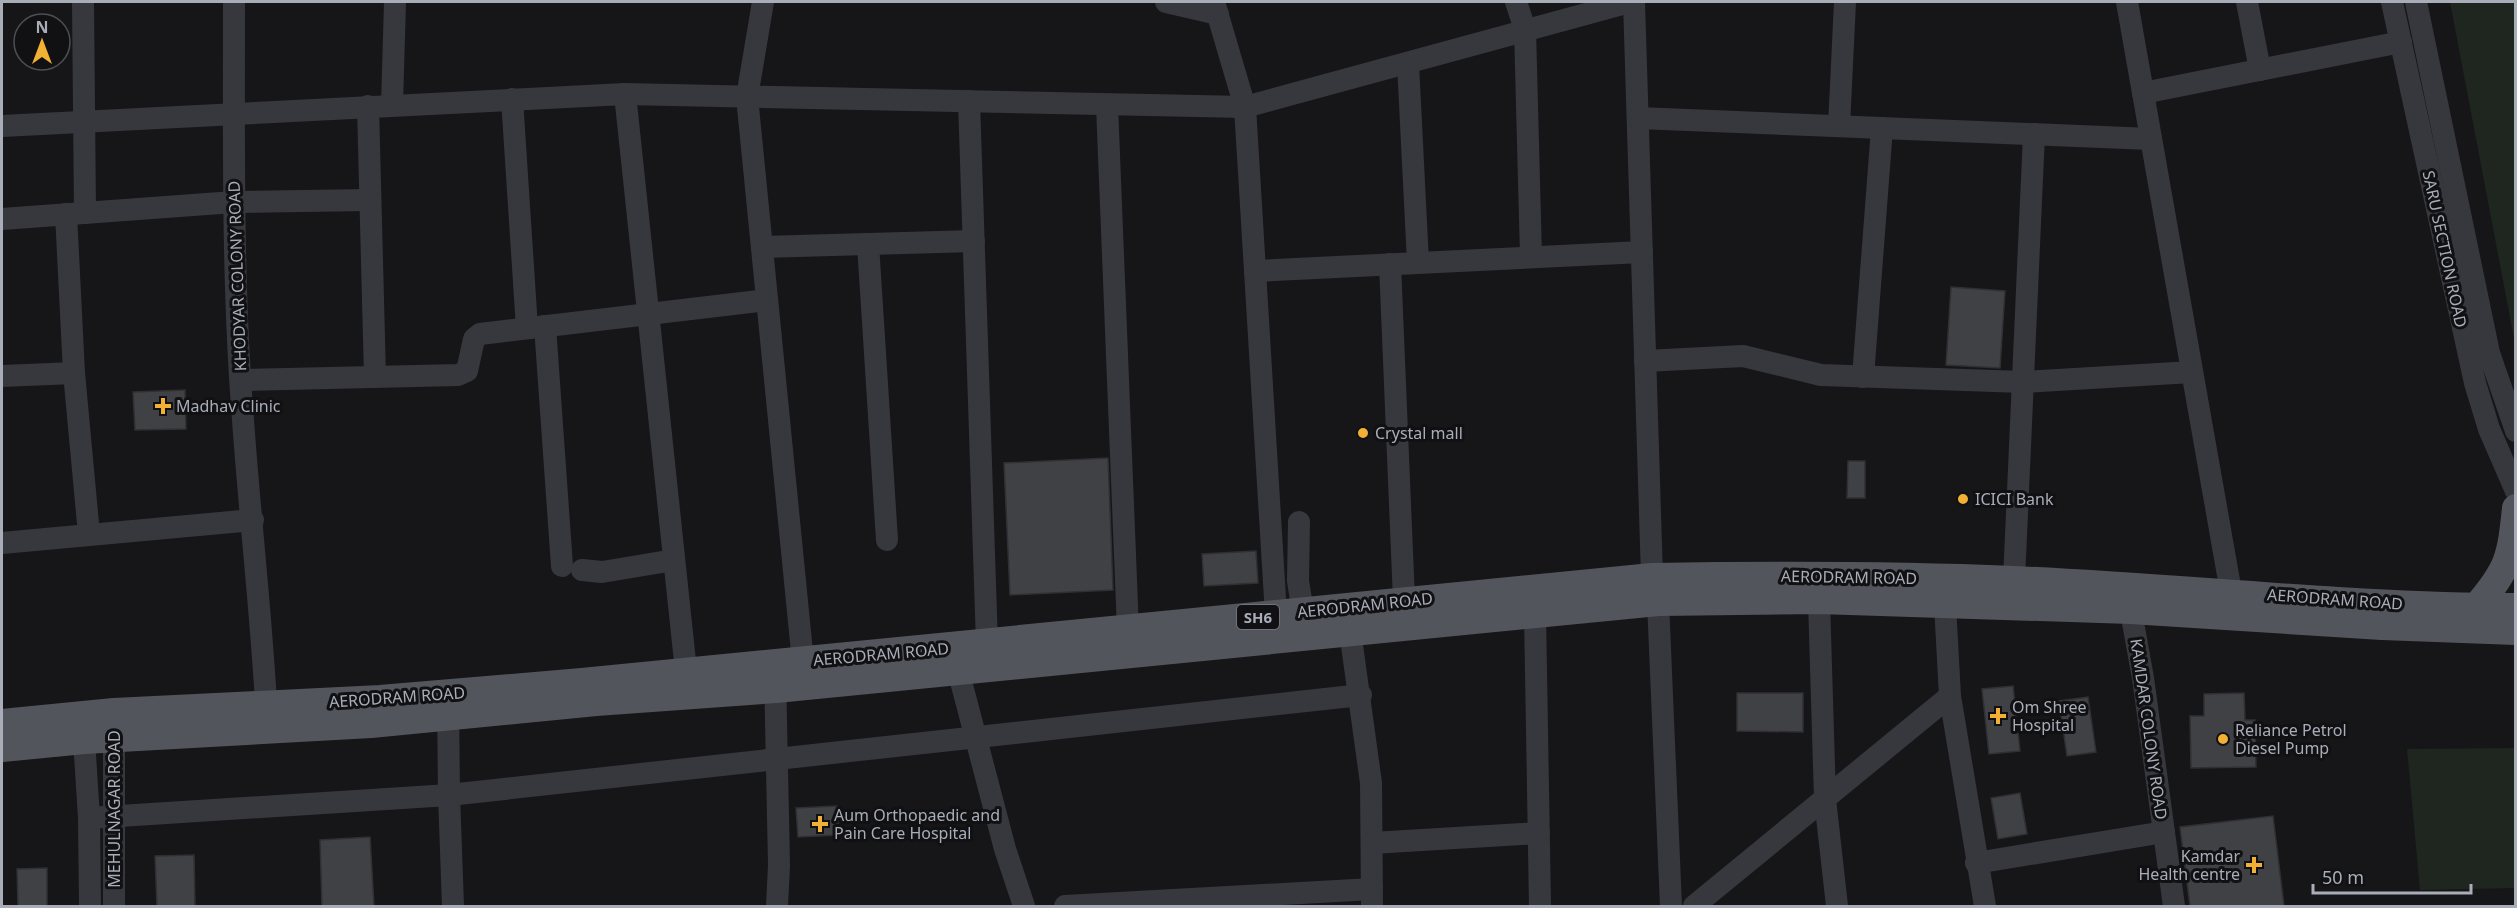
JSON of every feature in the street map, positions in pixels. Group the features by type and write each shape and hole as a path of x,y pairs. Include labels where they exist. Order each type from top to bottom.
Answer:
{"main road":[{"path":"2476,607 2506,568 2512,548 2516,508"},
{"name":"AERODRAM ROAD","path":"448,705 686,671 775,677 803,662 1404,600 1655,589 1808,575 2014,580 2129,599 2382,626 2516,631"},
{"name":"AERODRAM ROAD","path":"2,748 83,728 114,725 267,718 448,705 596,702 775,677 958,670 1535,613 1655,589 1820,600 1945,605 2129,599 2231,592 2516,608"},
{"name":"AERODRAM ROAD","path":"2,723 83,728"}],"street":[{"path":"83,2 84,122 75,213 74,373 89,534"},
{"name":"KHODYAR COLONY ROAD","path":"234,2 234,202 241,380 267,718"},
{"path":"392,105 395,2"},
{"path":"763,2 747,96 803,662"},
{"path":"1166,2 1216,8 1245,107 1255,271 1289,613"},
{"path":"1516,2 1525,29 1530,257"},
{"path":"2,126 234,112 625,94 1245,107 1408,64 1525,29 1632,2 1645,361 1671,906"},
{"path":"1839,126 1845,2"},
{"path":"2127,2 2231,592"},
{"path":"2247,2 2260,70"},
{"name":"SARU SECTION ROAD","path":"2392,2 2475,383 2489,429 2516,491"},
{"name":"SARU SECTION ROAD","path":"2416,2 2489,354 2516,431"},
{"path":"2143,93 2401,42"},
{"path":"1408,64 1418,262"},
{"path":"625,94 686,671"},
{"path":"512,99 536,327 572,568 602,572 674,560"},
{"path":"969,101 987,644"},
{"path":"1107,105 1128,630"},
{"path":"368,106 375,377"},
{"path":"1638,118 2151,139"},
{"path":"1863,377 1882,128"},
{"path":"2014,580 2034,134"},
{"path":"2,219 234,202 369,200"},
{"path":"762,248 974,241"},
{"path":"868,244 887,540"},
{"path":"1255,271 1642,252"},
{"path":"1390,264 1404,600"},
{"path":"241,380 458,375 467,370 474,339 480,334 648,312 767,300"},
{"path":"1645,361 1743,356 1821,375 2023,382 2192,372"},
{"path":"2,376 74,373"},
{"path":"2,543 253,520"},
{"path":"1289,613 1298,581 1299,522"},
{"name":"KAMDAR COLONY ROAD","path":"2129,599 2174,906"},
{"path":"1820,600 1825,799 1837,906"},
{"path":"1945,605 1950,696 1976,863 1985,906"},
{"path":"1535,613 1540,906"},
{"path":"1065,906 1372,898 1371,783 1361,695 1350,631"},
{"path":"958,670 1005,849 1024,906"},
{"path":"775,677 777,906"},
{"path":"89,818 448,795 1361,695"},
{"path":"1694,906 1950,696"},
{"path":"448,705 448,795 453,906"},
{"name":"MEHULNAGAR ROAD","path":"114,725 116,816 114,906"},
{"name":"MEHULNAGAR ROAD","path":"83,728 89,818 90,906"},
{"path":"1976,863 2164,832"},
{"path":"1371,843 1539,833"}],"shaded area":[{"path":"2450,2 2515,2 2515,342 2513,333"},
{"path":"2515,748 2515,888 2420,890 2407,749"}],"building":[{"path":"1951,287 2005,291 2000,368 1946,365"},
{"path":"185,390 186,429 135,430 133,392"},
{"path":"1108,458 1113,590 1010,595 1004,463"},
{"path":"1848,461 1865,461 1865,498 1847,498"},
{"path":"1256,551 1258,583 1204,586 1202,554"},
{"path":"2013,686 2020,751 1989,754 1982,689"},
{"path":"1737,693 1803,693 1803,732 1737,731"},
{"path":"2244,693 2245,720 2255,720 2256,767 2191,768 2190,716 2204,716 2204,694"},
{"path":"2088,697 2096,752 2067,756 2059,701"},
{"path":"2020,793 2027,834 1998,839 1991,798"},
{"path":"837,806 839,835 798,837 796,808"},
{"path":"2273,816 2284,906 2190,906 2180,827"},
{"path":"370,837 374,906 322,906 320,840"},
{"path":"194,855 195,906 157,906 155,856"},
{"path":"47,868 47,906 18,906 17,869"}],"place":[{"name":"Madhav Clinic","path":"163,406"},
{"name":"Crystal mall","path":"1363,433"},
{"name":"ICICI Bank","path":"1963,499"},
{"name":"Om Shree Hospital","path":"1998,716"},
{"name":"Reliance Petrol Diesel Pump","path":"2223,739"},
{"name":"Aum Orthopaedic and Pain Care Hospital","path":"820,824"},
{"name":"Kamdar Health centre","path":"2254,865"}]}
